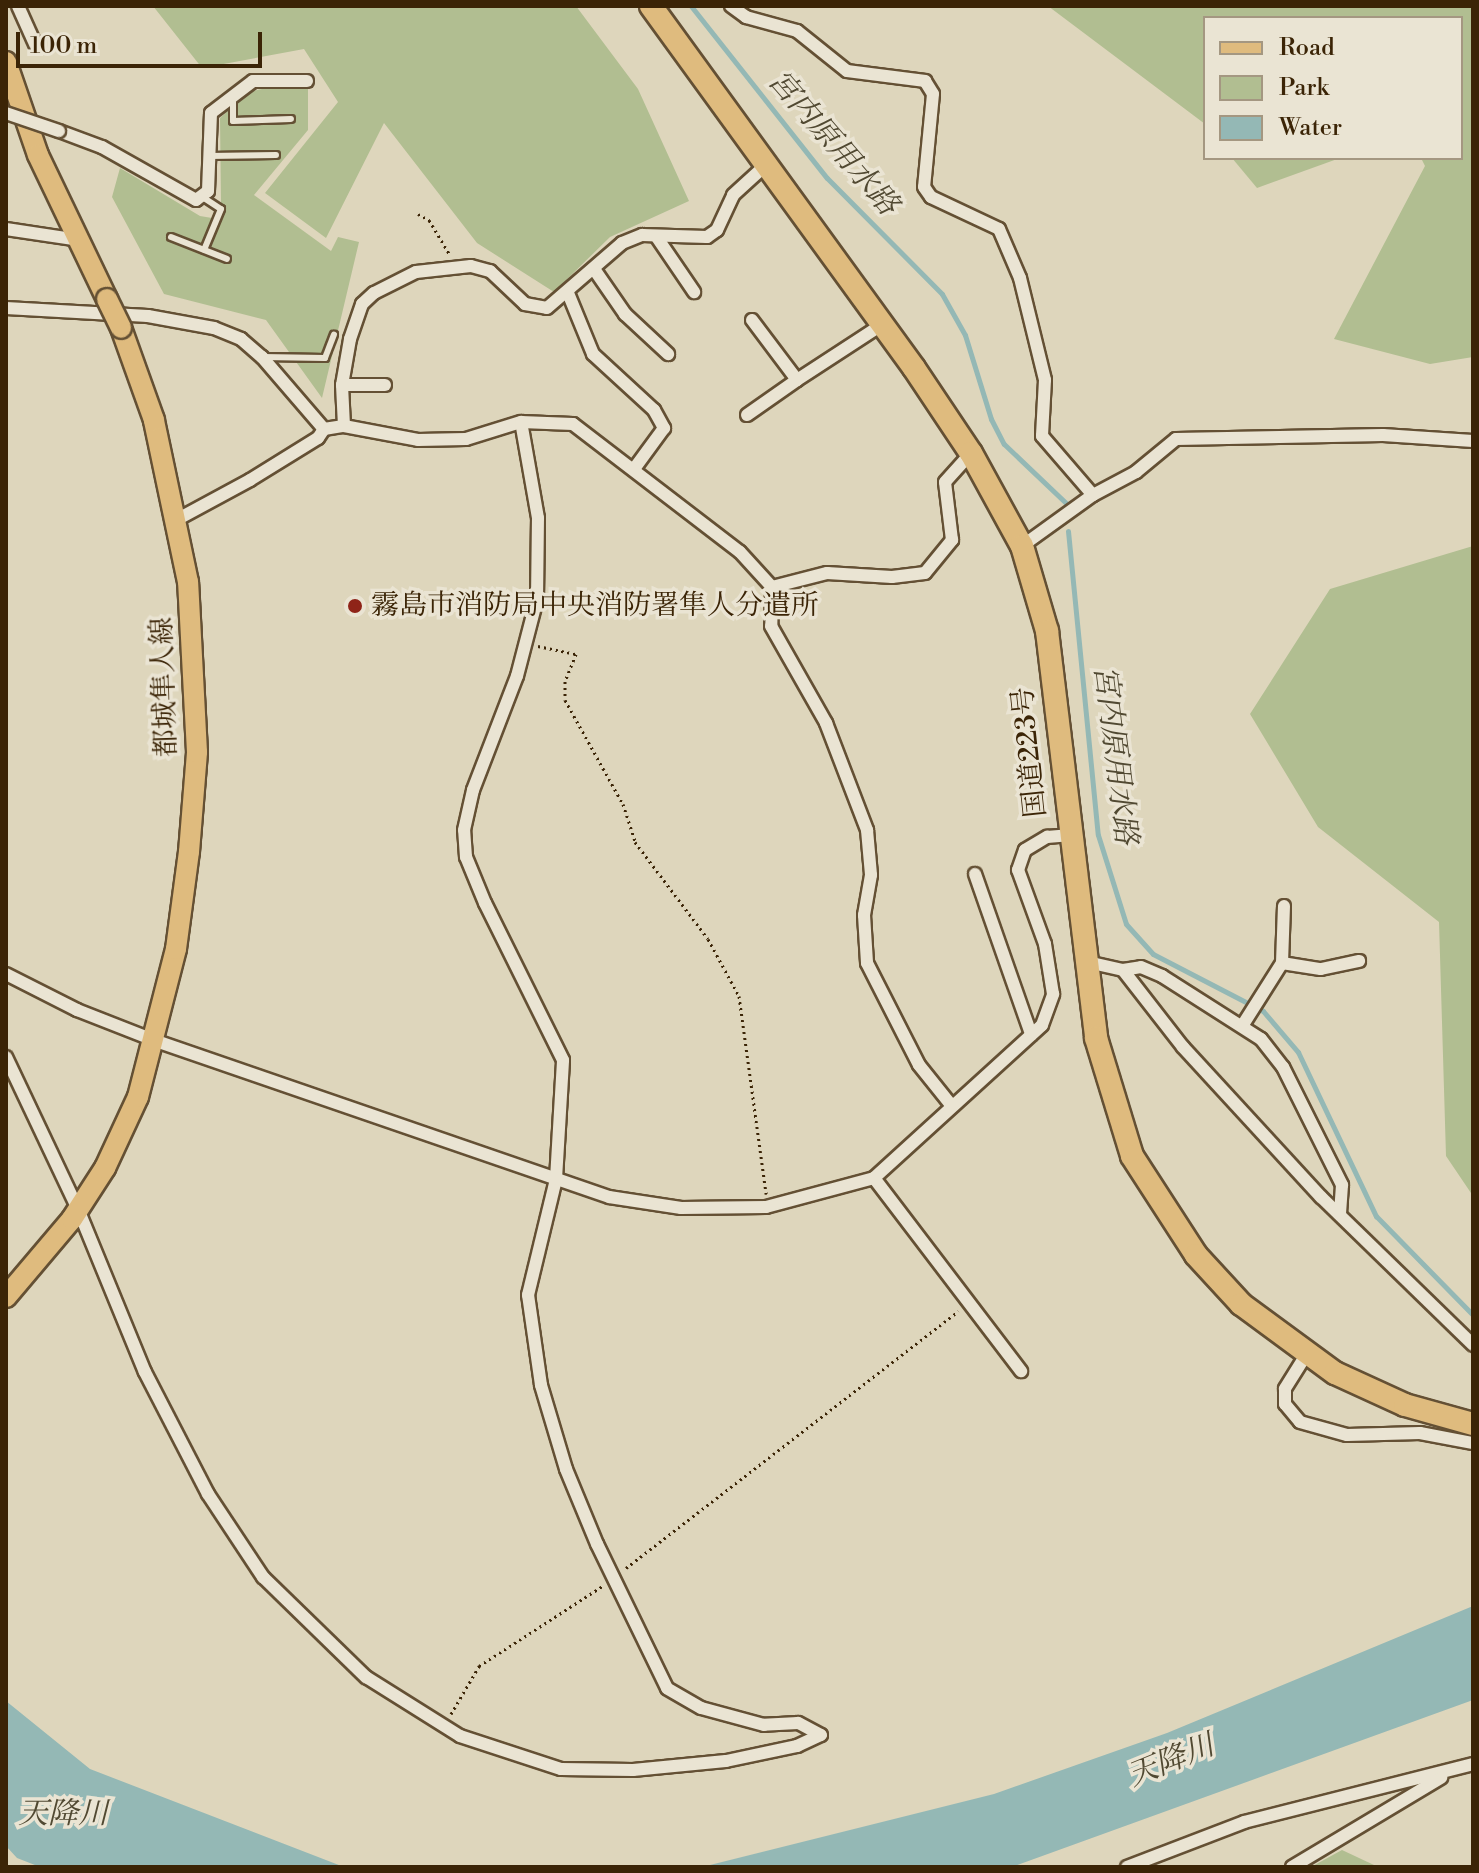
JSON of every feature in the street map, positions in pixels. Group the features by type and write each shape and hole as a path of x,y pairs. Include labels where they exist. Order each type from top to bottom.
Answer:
{"highway":[{"name":"国道223号","path":"651,6 883,324 971,453 1022,546 1047,631 1083,961 1104,1073 1132,1156 1196,1255 1241,1304 1306,1355 1405,1405 1473,1424"}],"main road":[{"name":"都城隼人線","path":"6,62 38,155 121,328 154,420 178,519 196,660 197,752 176,949 156,1041 122,1136 75,1214 6,1297"}],"street":[{"path":"18,6 35,44"},
{"path":"731,6 746,17 797,31 847,71 925,81 933,94 924,187 931,197 999,229 1020,278 1045,380 1042,436 1093,495"},
{"path":"6,113 102,147 187,199 204,198 211,113 253,81 307,81"},
{"path":"344,426 342,385 362,304 416,272 451,265 490,271 525,304 539,309 568,293 622,243 656,236 707,237 717,230 733,195 767,164"},
{"path":"6,229 80,240"},
{"path":"656,236 694,292"},
{"path":"594,269 625,314 668,354"},
{"path":"568,293 593,354 654,410 664,428 634,469"},
{"path":"6,308 148,316 214,328 241,339 262,357 324,429"},
{"path":"752,320 797,380"},
{"path":"747,415 883,324"},
{"path":"342,385 385,385"},
{"path":"6,1057 181,1446 263,1577 366,1677 444,1727 527,1761 605,1771 737,1759 797,1746 821,1735 798,1723 764,1725 674,1696 614,1578 566,1469 541,1385 529,1315 532,1272 556,1179 564,1088 560,1046 485,903 466,857 464,830 473,790 526,644 537,599 539,553 521,422"},
{"path":"178,519 273,466 324,429 344,426 418,440 466,439 521,422 573,424 634,469 740,552 772,587 771,626 826,723 867,830 871,875 864,915 867,963 911,1052 951,1105"},
{"path":"1022,546 1093,495 1136,472 1176,439 1383,435 1473,441"},
{"path":"772,587 827,573 892,577 925,573 952,540 945,482 971,453"},
{"path":"6,974 156,1041 556,1179 645,1205 766,1207 874,1178 1042,1025 1053,994 1045,944 1018,870 1025,850 1047,837 1068,835"},
{"path":"975,874 1031,1034"},
{"path":"1246,1020 1282,963 1284,906"},
{"path":"1083,961 1123,970 1141,967 1246,1020 1283,1067 1342,1185 1340,1213"},
{"path":"1282,963 1321,969 1359,961"},
{"path":"1123,970 1183,1047 1340,1213 1473,1345"},
{"path":"874,1178 1021,1371"},
{"path":"1306,1355 1285,1389 1285,1404 1300,1422 1347,1435 1402,1432 1473,1443"},
{"path":"1127,1867 1244,1822 1382,1784 1446,1773 1473,1764"},
{"path":"1292,1867 1446,1773"}],"lane":[{"path":"233,96 233,121 291,119"},
{"path":"209,156 276,155"},
{"path":"204,198 221,209 204,250"},
{"path":"171,237 227,259"},
{"path":"262,357 325,358 334,335"}],"path":[{"path":"418,214 445,245 451,265"},
{"path":"526,644 576,654 565,681 565,700 623,804 635,842 708,939 739,996 766,1207"},
{"path":"444,1727 479,1666 614,1578 967,1303"}],"green space":[{"path":"153,6 576,6 638,89 689,201 610,237 554,292 477,243 384,123 326,238 265,193 338,102 304,49 202,68"},
{"path":"1048,6 1473,6 1473,357 1430,364 1334,339 1425,166 1422,160 1463,160 1463,16 1203,16 1203,122"},
{"path":"271,87 308,88 308,130 254,195 331,251 338,237 359,242 322,398 266,320 164,294 112,197 120,168 200,216 212,218 221,205 220,118 249,92"},
{"path":"1234,160 1334,160 1257,188"},
{"path":"1473,546 1473,1196 1446,1156 1439,922 1318,827 1250,714 1330,589"},
{"path":"1342,1850 1374,1865 1376,1867 1311,1867"}],"water":[{"name":"天降川","path":"1473,1606 1473,1700 1012,1867 702,1867 994,1794 1167,1733"},
{"name":"天降川","path":"6,1701 90,1769 344,1867 40,1867 17,1858 6,1846"}],"waterway":[{"name":"宮内原用水路","path":"691,6 827,178 942,294 965,335 991,419 1004,444 1067,504"},
{"name":"宮内原用水路","path":"1068,531 1098,835 1126,924 1153,954 1263,1011 1298,1052 1376,1216 1473,1315"}],"place":[{"name":"霧島市消防局中央消防署隼人分遣所","path":"355,606"}]}
